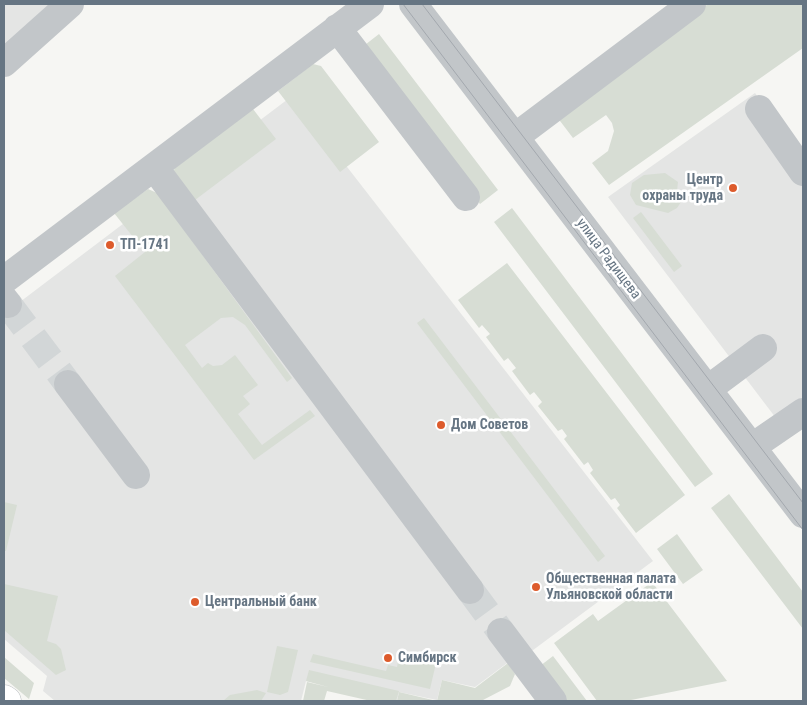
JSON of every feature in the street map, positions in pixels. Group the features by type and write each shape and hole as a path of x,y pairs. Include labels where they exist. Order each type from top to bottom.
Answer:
{"main road":[{"path":"4,698 7,701"}],"street":[{"path":"4,63 70,4"},
{"path":"5,294 154,167 370,4"},
{"name":"улица Радищева","path":"413,4 803,514"},
{"path":"515,136 692,4"},
{"path":"337,28 466,197"},
{"path":"759,109 803,172"},
{"path":"154,167 470,590"},
{"path":"708,389 763,348"},
{"path":"68,384 136,475"},
{"path":"752,447 803,412"},
{"path":"501,632 544,698"}],"shaded area":[{"path":"4,4 55,4 4,51"},
{"path":"708,4 803,4 803,48 609,185 592,163 608,151 614,131 612,123 606,115 573,138 557,117"},
{"path":"379,34 498,190 480,204 361,48"},
{"path":"313,64 321,66 379,142 340,172 278,91"},
{"path":"755,93 803,160 803,426 788,434 608,197"},
{"path":"292,96 653,561 521,659 518,655 475,687 442,680 437,700 399,692 397,701 392,701 306,681 301,701 55,701 43,691 47,676 4,639 4,314"},
{"path":"253,109 276,139 191,203 173,172 175,168"},
{"path":"665,173 678,182 677,191 683,199 677,208 668,213 636,205 630,195 632,183 644,175"},
{"path":"148,189 157,193 292,378 287,382 245,325 233,317 221,318 185,345 202,368 208,363 213,366 222,365 235,355 258,385 243,396 250,404 238,414 262,445 310,410 315,416 254,460 115,276 145,252 114,213"},
{"path":"512,208 713,474 695,487 494,222"},
{"path":"641,212 682,266 674,272 633,218"},
{"path":"507,263 685,495 636,533 617,508 620,505 615,498 611,500 590,473 593,470 588,462 584,465 564,439 567,436 562,429 558,431 538,406 542,402 534,392 530,395 512,371 516,368 508,358 504,361 486,337 490,334 482,325 479,328 458,300"},
{"path":"424,318 605,556 598,562 417,323"},
{"path":"729,494 803,592 803,629 711,508"},
{"path":"4,502 17,505 6,551 4,551"},
{"path":"677,534 703,570 683,584 657,549"},
{"path":"652,582 727,681 626,701 597,701 554,643 593,614 598,621"},
{"path":"4,584 58,596 47,641 56,644 61,649 66,670 56,675 4,630"},
{"path":"277,646 298,650 288,692 280,695 267,692"},
{"path":"313,654 386,671 388,665 397,667 398,662 412,665 414,659 422,661 424,656 437,659 430,689 310,662"},
{"path":"553,656 587,701 567,701 540,666"},
{"path":"4,657 34,683 29,699 4,678"},
{"path":"508,663 515,674 510,686 483,700 437,701 442,680 475,688"},
{"path":"309,670 399,691 396,701 371,701 327,691 324,701 303,701 307,682 328,687 306,681"},
{"path":"257,690 266,693 261,701 223,701 230,695"},
{"path":"399,692 435,701 397,701"}],"tunnel":[{"path":"8,304 68,384"},
{"path":"470,590 501,632"}],"tram line":[{"path":"403,4 803,530"},
{"path":"422,4 803,503"}],"place":[{"name":"Центр охраны труда","path":"733,188"},
{"name":"ТП-1741","path":"110,245"},
{"name":"Дом Советов","path":"441,425"},
{"name":"Общественная палата Ульяновской области","path":"536,587"},
{"name":"Центральный банк","path":"195,602"},
{"name":"Симбирск","path":"388,658"}]}
